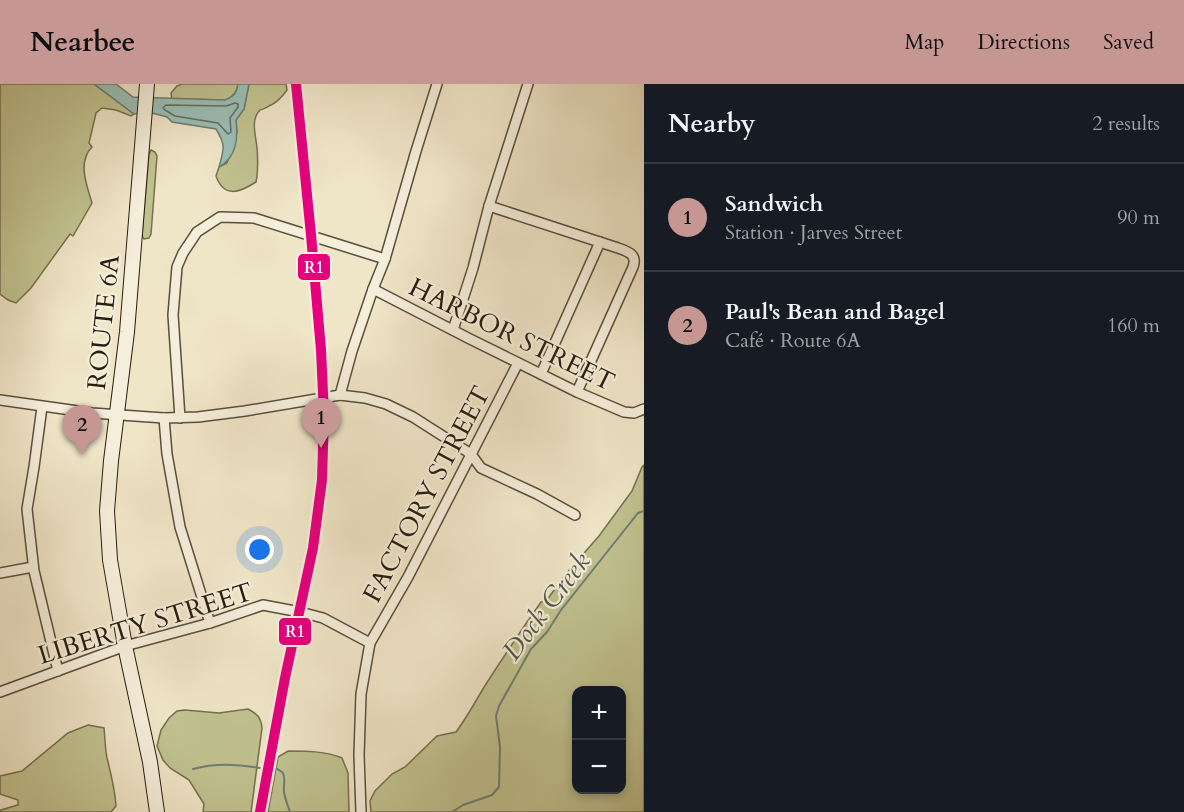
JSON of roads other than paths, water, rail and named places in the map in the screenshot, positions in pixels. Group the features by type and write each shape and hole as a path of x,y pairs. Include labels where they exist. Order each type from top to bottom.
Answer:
{"main road":[{"name":"ROUTE 6A","path":"147,87 130,291 107,511 110,560 125,646 150,762 157,812"}],"street":[{"path":"339,395 385,259 437,84"},
{"path":"453,330 528,84"},
{"path":"489,206 600,242 630,253 634,257 635,262 578,392"},
{"path":"180,418 173,315 177,267 197,232 220,217 254,218 385,259"},
{"path":"541,374 600,242"},
{"name":"HARBOR STREET","path":"373,289 578,392 624,412 634,413 644,409"},
{"name":"FACTORY STREET","path":"361,812 359,755 361,694 370,643 408,577 518,363"},
{"path":"0,400 42,407 164,418 245,411 339,395 375,401 400,410 424,424 471,454 481,468 575,515"},
{"path":"42,407 27,509 33,567 58,671"},
{"path":"164,418 167,454 180,528 210,623"},
{"path":"0,573 33,567"},
{"name":"LIBERTY STREET","path":"0,692 125,646 210,623 263,605 323,618 370,643"}],"water":[{"path":"94,84 116,84 133,97 225,100 234,94 238,84 249,84 244,109 236,120 237,134 233,152 230,158 219,167 223,147 216,129 172,122 167,117 152,113 134,114"}],"waterway":[{"name":"Dock Creek","path":"452,812 463,805 492,795 499,787 500,747 496,716 499,706 531,649 547,632 561,610 638,513 644,511"},
{"name":"Dock Creek","path":"193,769 226,765 260,768"},
{"name":"Dock Creek","path":"273,768 283,774 284,795 290,812"}],"place":[{"name":"Sandwich","path":"321,448"},
{"name":"Paul's Bean and Bagel","path":"82,455"}]}
